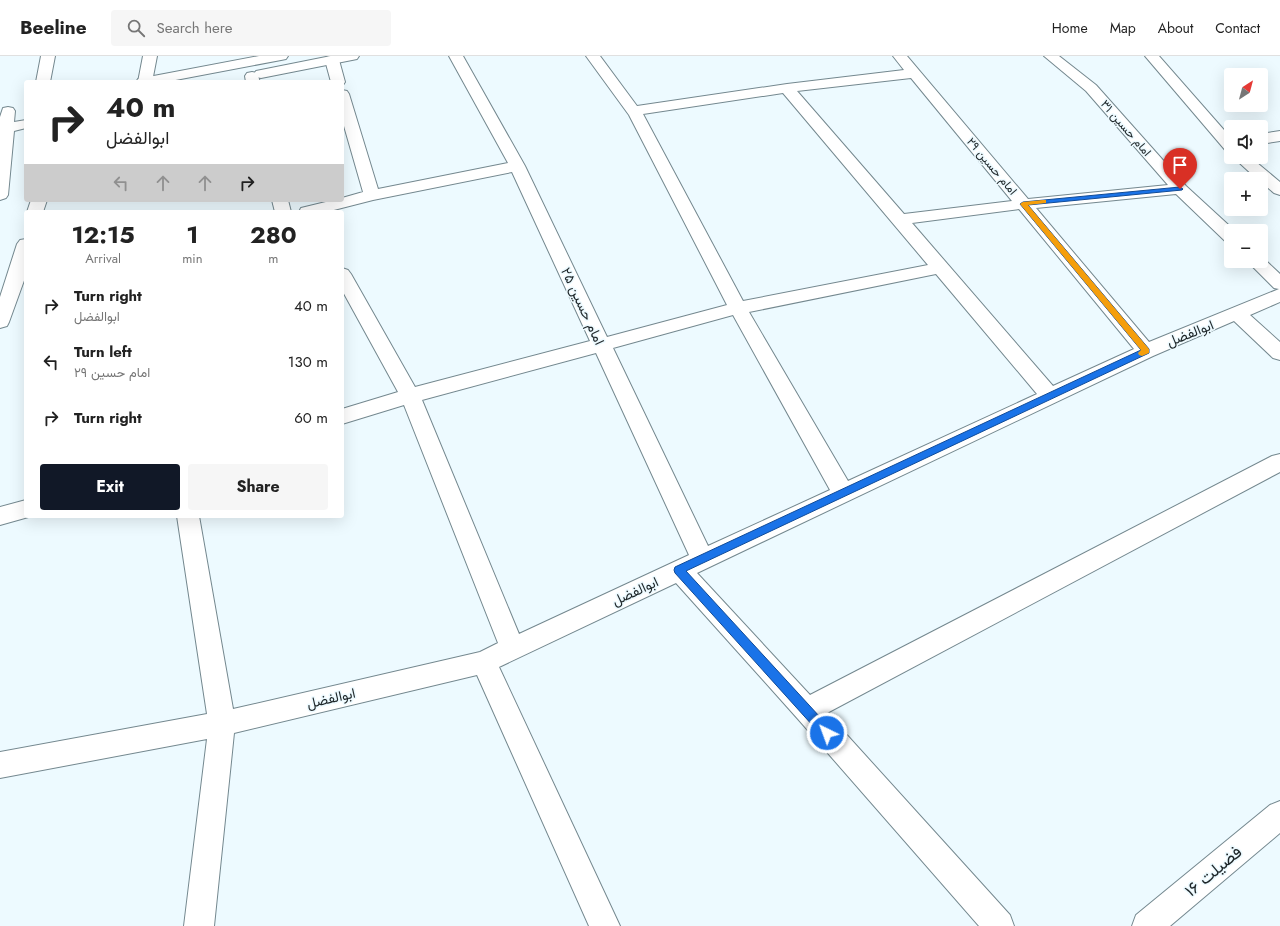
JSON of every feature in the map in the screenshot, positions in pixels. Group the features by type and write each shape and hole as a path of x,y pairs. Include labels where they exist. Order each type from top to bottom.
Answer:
{"street":[{"path":"43,80 48,56"},
{"path":"144,80 150,56"},
{"path":"155,80 281,56"},
{"path":"237,79 253,79 352,56"},
{"name":"امام حسین ۲۵","path":"456,56 517,166 702,559"},
{"path":"593,56 633,110 738,308 843,493"},
{"name":"امام حسین ۲۹","path":"900,56 1146,351"},
{"name":"امام حسین ۳۱","path":"1051,56 1091,88 1180,189 1224,231"},
{"path":"1152,56 1224,139"},
{"path":"332,60 337,80"},
{"path":"633,110 787,88 914,73"},
{"path":"787,88 1050,396"},
{"path":"344,101 372,195"},
{"path":"0,195 3,128 9,111"},
{"path":"3,128 24,124"},
{"path":"1268,138 1280,136"},
{"path":"1249,164 1280,190"},
{"path":"315,210 372,195 517,166"},
{"path":"900,220 1023,204 1180,189"},
{"path":"0,322 22,272 24,258"},
{"path":"344,416 410,396 738,308 941,268"},
{"path":"1263,268 1280,284"},
{"path":"344,278 410,396 512,649"},
{"name":"ابوالفضل","path":"0,765 222,724 484,662 1146,351 1280,295"},
{"path":"1237,313 1280,353"},
{"path":"807,710 1280,462"},
{"path":"0,516 24,510"},
{"path":"188,518 222,724 199,926"},
{"path":"679,570 807,710 999,926"},
{"path":"484,662 605,926"},
{"name":"فضیلت ۱۶","path":"1147,926 1280,815"}],"slow traffic":[{"path":"1043,202 1023,204 1146,351 1142,353"}],"route":[{"path":"827,733 679,570 1146,351 1023,204 1180,189"}]}
